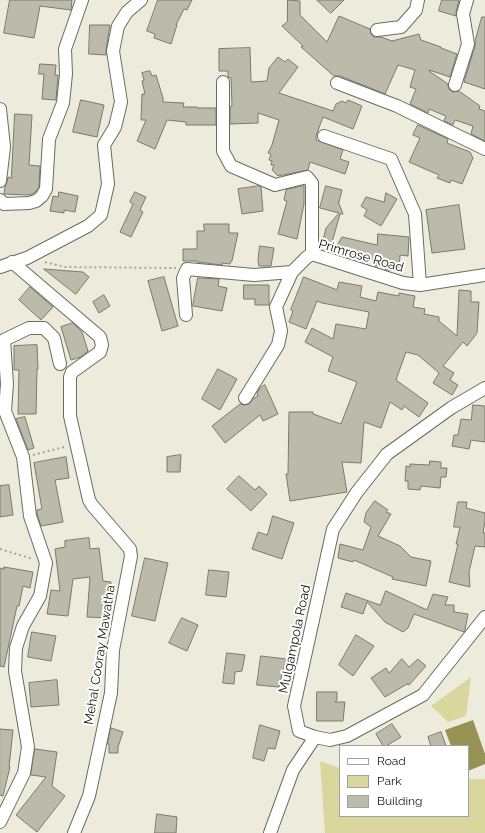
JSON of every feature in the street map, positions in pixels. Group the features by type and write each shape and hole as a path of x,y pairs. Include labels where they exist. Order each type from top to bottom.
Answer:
{"street":[{"path":"0,200 4,204 29,203 36,201 42,196 46,189 49,139 63,102 66,74 65,49 82,0"},
{"path":"0,266 27,258 88,226 101,214 108,184 104,145 115,126 121,102 113,51 118,26 127,12 142,0"},
{"path":"377,30 401,27 416,10 418,0"},
{"path":"455,85 468,44 463,14 467,0"},
{"path":"223,82 223,151 231,166 275,185 307,177 312,183 312,254"},
{"path":"336,83 397,106 485,149"},
{"path":"0,109 4,147 0,181"},
{"path":"324,136 391,158 415,214 420,286"},
{"name":"Primrose Road","path":"292,272 312,254 403,283 420,286 485,276"},
{"name":"Mehal Cooray Mawatha","path":"12,262 100,337 102,345 100,352 72,372 70,377 70,416 89,500 130,549 131,556 113,650 111,693 89,796 74,833"},
{"path":"186,315 183,278 187,269 254,275 292,272 276,307 281,331 278,345 245,398"},
{"path":"0,822 24,774 28,747 15,671 16,648 23,626 40,596 46,563 30,516 23,457 5,411 7,384 4,340 29,328 44,328 54,338 60,364"},
{"name":"Mulgampola Road","path":"485,388 451,408 387,454 357,492 333,529 294,706 299,731 315,737 330,740 347,736 423,695 485,617"},
{"path":"270,833 293,770 315,737"}],"path":[{"path":"27,258 65,267 187,269"},
{"path":"23,457 64,447 67,442"},
{"path":"0,549 46,563"}],"green space":[{"path":"471,677 466,716 448,722 431,706"},
{"path":"320,761 339,768 339,817 469,817 469,779 485,779 485,833 325,833"}],"shaded area":[{"path":"473,720 485,754 485,764 469,771 469,745 451,745 445,730"}],"building":[{"path":"10,0 72,0 71,10 40,6 34,38 4,33"},
{"path":"158,0 192,0 187,10 184,9 176,25 171,44 154,38 155,34 147,31"},
{"path":"288,0 300,1 300,15 327,42 339,16 370,29 371,34 374,37 381,37 392,41 419,34 421,40 457,54 450,77 429,71 448,84 450,90 453,92 459,91 480,106 479,109 485,111 485,141 471,134 473,126 455,120 453,125 444,121 446,116 429,109 428,113 410,104 416,89 410,87 415,70 398,65 385,94 340,76 334,76 301,47 303,46 282,26 287,22"},
{"path":"317,0 344,0 331,13"},
{"path":"442,0 459,0 456,16 439,11"},
{"path":"482,17 485,17 485,89 464,82"},
{"path":"90,25 110,25 106,55 89,54"},
{"path":"250,48 251,82 267,81 269,68 278,57 285,62 288,59 298,67 279,93 333,111 336,104 342,101 346,103 348,100 362,106 353,129 323,117 316,136 316,140 343,150 340,159 349,162 345,174 310,162 308,170 278,176 272,170 274,165 271,165 272,161 269,160 271,154 268,153 272,145 279,120 258,113 258,123 230,124 230,108 232,106 231,78 228,77 228,71 219,71 219,49"},
{"path":"40,64 56,65 55,75 58,75 56,100 42,99 44,74 39,74"},
{"path":"150,71 152,76 156,75 163,102 184,103 183,107 216,108 216,125 186,125 186,122 167,120 155,149 137,141 146,120 141,120 142,94 145,94 142,73"},
{"path":"81,100 104,105 97,137 73,132"},
{"path":"15,114 32,115 29,165 40,166 39,187 32,194 28,195 4,194 8,177 11,178"},
{"path":"418,125 448,139 447,143 470,152 473,158 462,184 451,180 450,183 437,178 439,175 409,162 420,138 413,135"},
{"path":"304,186 304,204 297,239 278,234 287,201 284,200 286,190"},
{"path":"326,186 342,190 339,202 338,201 343,214 340,214 331,246 322,244 326,228 339,213 320,208"},
{"path":"261,187 263,211 242,214 238,189"},
{"path":"59,192 78,196 75,212 64,210 64,213 50,211 53,196 58,197"},
{"path":"135,192 146,197 140,210 143,212 131,237 120,232 133,204 130,202"},
{"path":"386,193 397,199 381,226 364,216 367,210 361,206 366,197 384,202"},
{"path":"459,205 465,249 432,253 426,210"},
{"path":"204,224 229,224 229,233 238,233 230,264 222,263 222,265 197,261 183,261 183,249 197,249 197,231 204,231"},
{"path":"378,234 409,237 408,256 400,255 399,271 386,270 383,267 375,266 376,260 335,249 342,237 377,245"},
{"path":"260,246 274,248 271,266 259,266 258,261"},
{"path":"44,269 83,272 89,277 76,294"},
{"path":"164,277 178,326 162,331 148,281"},
{"path":"304,277 337,290 339,282 362,286 360,297 376,301 378,292 399,296 399,293 415,296 413,307 425,309 424,314 439,317 439,321 457,336 459,290 471,291 471,302 479,302 477,333 467,346 463,342 443,366 454,373 450,380 458,385 452,395 433,383 439,373 418,355 406,352 396,380 428,403 419,417 404,406 402,410 390,402 381,428 364,422 361,463 342,462 347,492 290,501 286,474 288,474 289,412 313,412 313,414 341,424 357,382 328,371 333,357 305,342 312,328 333,339 336,324 366,329 369,312 317,301 306,329 289,322 293,311 291,310"},
{"path":"198,278 219,279 218,286 227,288 222,311 193,306"},
{"path":"244,285 269,285 269,305 255,305 255,299 244,299"},
{"path":"30,287 53,307 41,320 19,300"},
{"path":"104,295 110,306 99,313 93,302"},
{"path":"73,323 82,332 88,351 81,357 71,360 61,327"},
{"path":"37,345 38,369 36,414 18,414 19,370 14,370 14,346"},
{"path":"218,369 237,379 220,410 202,399"},
{"path":"265,385 278,414 263,421 260,415 225,443 212,426 240,404 249,404 258,396 257,393 260,388"},
{"path":"473,405 485,406 485,442 471,440 469,449 452,446 454,435 458,435 461,419 471,420"},
{"path":"25,417 34,448 28,450 16,419"},
{"path":"181,455 180,472 167,472 167,457"},
{"path":"66,457 69,478 55,480 63,522 41,526 37,510 42,509 34,463"},
{"path":"430,461 441,462 441,468 447,468 446,477 441,477 440,488 421,486 420,490 408,489 408,481 405,481 406,466 410,467 410,464 429,465"},
{"path":"239,476 255,490 259,486 267,494 251,511 227,489"},
{"path":"9,485 13,515 0,517 0,486"},
{"path":"375,501 388,510 386,512 391,514 378,536 400,546 411,557 431,561 426,586 392,579 393,577 354,560 353,562 338,558 340,544 363,550 371,527 364,522 366,513"},
{"path":"458,502 467,502 466,508 485,513 483,533 485,533 485,547 475,546 469,572 470,587 449,582 458,544 456,544 460,527 454,527"},
{"path":"273,516 294,523 282,559 252,549 258,532 267,535"},
{"path":"89,538 90,549 99,548 103,581 111,582 109,618 87,617 90,577 73,579 68,616 47,614 51,590 60,591 55,549 65,547 65,541"},
{"path":"145,558 168,563 155,621 132,616"},
{"path":"4,567 33,572 30,588 23,586 19,606 17,606 4,667 0,666 0,568 4,569"},
{"path":"209,570 229,572 226,597 206,595"},
{"path":"386,591 427,610 433,594 448,597 445,605 454,605 454,612 468,614 464,632 414,614 408,628 403,632 385,622 367,602 363,614 341,607 346,593 380,605"},
{"path":"182,618 198,625 187,651 169,643"},
{"path":"32,632 56,636 51,661 28,657"},
{"path":"356,635 374,646 353,676 339,665"},
{"path":"227,653 245,655 242,671 235,672 234,684 223,683"},
{"path":"261,656 286,659 279,687 257,685"},
{"path":"402,659 409,667 418,659 426,666 409,685 407,684 385,697 371,678 386,668 389,673"},
{"path":"57,680 59,705 31,707 29,683"},
{"path":"317,692 337,692 337,700 335,702 345,702 343,721 317,721"},
{"path":"392,724 401,737 388,745 382,745 376,734"},
{"path":"260,725 280,731 275,749 268,748 264,761 253,758"},
{"path":"111,728 123,732 118,747 118,753 109,753 108,744"},
{"path":"0,729 13,730 10,767 3,796 0,795"},
{"path":"441,732 446,745 431,745 428,737"},
{"path":"35,749 57,752 52,786 65,796 37,832 16,815 46,777 31,775"},
{"path":"157,814 177,817 176,833 155,833"}]}
